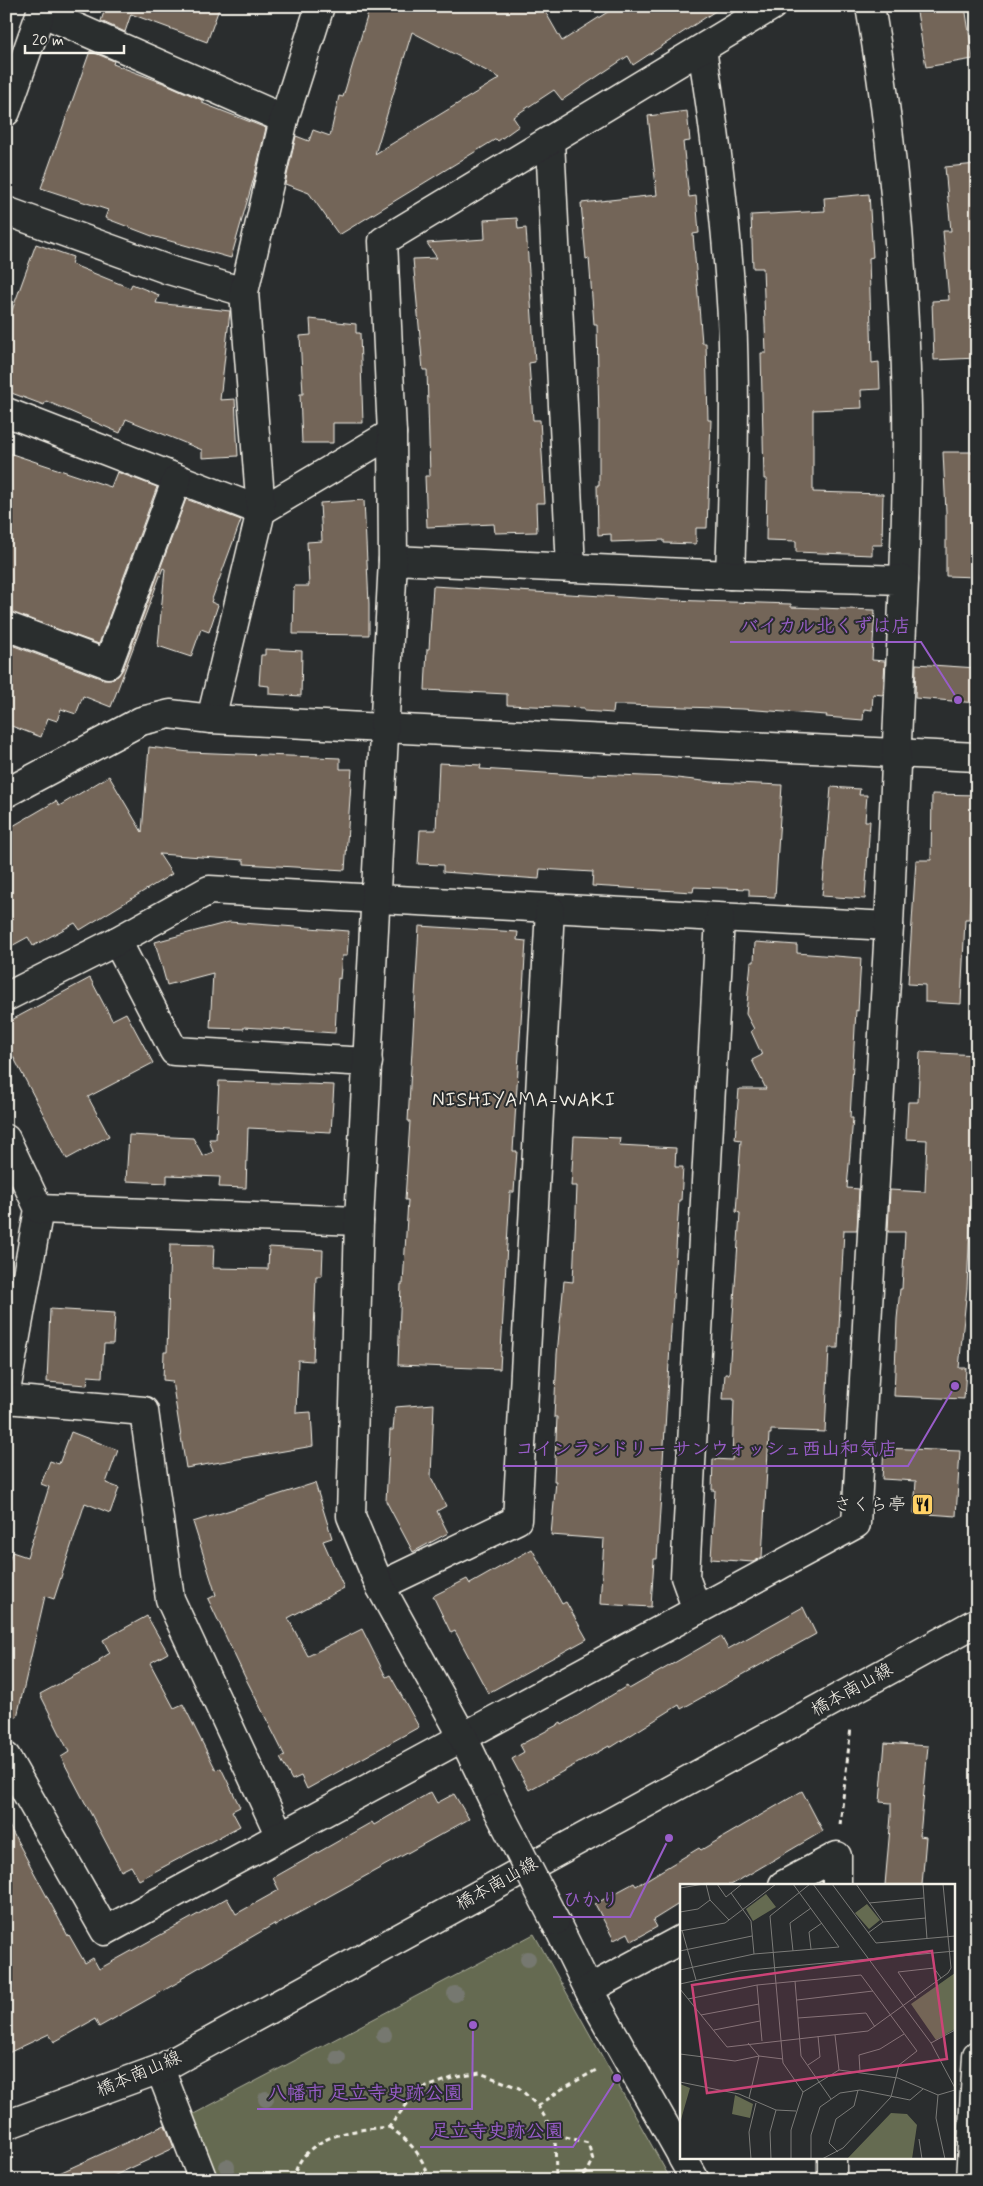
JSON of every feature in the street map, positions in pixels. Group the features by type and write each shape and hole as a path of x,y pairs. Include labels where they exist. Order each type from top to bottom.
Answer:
{"street":[{"path":"210,719 262,511 244,292 284,119 320,6"},
{"path":"680,2153 589,1989 463,1737 380,1586 351,1516 358,1221 368,1062 383,728 393,560 392,433 383,241 772,6"},
{"path":"6,1757 105,1931 856,1524 897,753 904,580 907,417 904,320 889,135 870,6"},
{"path":"6,112 42,9 284,119"},
{"path":"702,49 719,165 732,318 734,404 730,575"},
{"path":"550,141 571,568"},
{"path":"6,211 168,270 244,292"},
{"path":"6,412 262,511"},
{"path":"262,511 392,433"},
{"path":"6,626 108,664 177,478"},
{"path":"393,560 730,575 904,580"},
{"path":"6,793 141,721 170,714 210,719 977,757"},
{"path":"6,997 117,941 209,890 889,926"},
{"path":"380,1586 517,1520 550,909"},
{"path":"697,1610 686,1578 720,918"},
{"path":"117,941 174,1051 368,1062"},
{"path":"6,1139 39,1209 6,1391"},
{"path":"39,1209 358,1221"},
{"path":"6,1399 144,1411 170,1600 280,1836"},
{"name":"橋本南山線","path":"6,2125 160,2069 977,1622"},
{"path":"785,1884 837,1856 837,1884"},
{"path":"589,1989 680,1940"},
{"path":"970,2180 977,2055"},
{"path":"160,2069 203,2180"},
{"path":"683,2158 695,2180"},
{"path":"832,2158 832,2180"}],"path":[{"path":"837,1856 855,1688"},
{"path":"538,2106 603,2066"},
{"path":"389,2127 418,2090 452,2078 480,2073 519,2088 538,2106 555,2134 556,2180"},
{"path":"292,2180 295,2170 311,2149 333,2135 363,2129 389,2127 407,2140 425,2166 430,2180"},
{"path":"555,2134 588,2144 593,2160 588,2171 577,2180"}],"green space":[{"path":"534,1934 671,2180 212,2180 188,2117"}],"building":[{"path":"106,6 220,6 207,42 131,14 125,32 101,21"},
{"path":"362,6 542,6 562,41 617,6 723,6 633,65 628,56 562,100 554,90 513,117 519,126 498,141 496,139 339,235 309,193 285,184 296,136 309,141 313,130 330,136 339,96 343,97 369,10","holes":["412,32 500,78 375,154"]},
{"path":"916,6 965,6 973,59 926,67"},
{"path":"90,51 114,61 113,64 202,100 202,103 266,128 231,258 152,236 105,218 108,210 41,188"},
{"path":"687,111 690,141 683,142 689,197 696,196 699,233 693,234 702,343 706,343 708,420 711,420 707,528 696,528 696,544 664,543 664,540 611,542 611,534 598,535 599,422 597,324 594,324 589,258 586,259 581,203 657,195 648,116"},
{"path":"977,164 977,358 934,360 932,301 949,300 943,231 951,231 945,167"},
{"path":"869,194 873,257 869,258 872,363 879,362 880,389 861,390 862,408 813,410 813,492 883,494 882,545 872,545 872,555 796,552 796,541 766,540 767,479 764,479 761,353 766,353 763,268 753,268 751,215 825,211 824,198"},
{"path":"517,218 518,229 526,228 535,362 529,363 533,420 540,420 545,503 536,503 537,532 495,533 494,524 427,527 425,476 430,476 427,370 423,370 413,259 437,258 427,243 485,239 484,220"},
{"path":"36,244 73,257 71,264 130,288 132,284 159,295 156,303 230,311 220,400 235,399 238,456 202,458 202,450 126,419 120,433 46,401 44,405 6,391 6,327"},
{"path":"310,319 356,324 356,333 360,333 363,423 333,423 333,443 302,443 300,394 303,394 300,336 311,335"},
{"path":"6,452 111,487 117,472 157,487 99,644 6,611"},
{"path":"943,452 977,452 977,577 946,576 946,512"},
{"path":"186,499 241,520 211,602 218,605 209,632 201,629 191,657 158,646 165,569 163,568 111,707 83,696 76,714 61,709 57,721 48,718 41,737 6,724 6,643 103,679 111,679 118,676 123,669"},
{"path":"364,500 369,635 293,634 294,586 309,586 307,542 322,541 320,503"},
{"path":"433,586 670,600 791,604 791,607 875,610 872,660 885,661 883,695 873,694 872,710 864,709 863,720 826,717 827,715 743,709 628,705 614,705 613,713 584,711 584,708 507,705 507,694 425,690"},
{"path":"265,649 302,651 301,696 269,694 269,686 259,685 261,655 265,655"},
{"path":"916,664 977,668 977,703 915,698"},
{"path":"149,747 189,752 340,758 340,769 352,769 345,870 244,864 244,860 159,854 172,874 80,930 75,923 33,946 28,937 6,949 6,830 56,801 59,806 109,776 142,832"},
{"path":"439,763 481,765 480,769 593,776 593,774 668,777 712,782 782,785 775,897 749,896 749,889 694,887 693,892 592,886 593,872 540,869 539,879 443,872 443,865 418,864 420,830 436,830"},
{"path":"831,787 860,789 859,795 867,795 865,821 870,821 865,899 822,896"},
{"path":"932,794 977,795 977,851 973,851 969,919 965,919 961,1004 925,1002 925,985 908,984 916,860 931,860"},
{"path":"229,922 349,931 347,956 342,956 340,979 338,978 335,1033 244,1027 244,1029 210,1028 213,973 167,985 155,942"},
{"path":"419,926 518,932 517,940 526,941 513,1151 517,1151 514,1192 510,1192 500,1369 398,1365 401,1284 403,1284 408,1200 405,1200 410,1121 408,1121"},
{"path":"755,942 797,945 797,953 861,958 858,1011 856,1010 850,1118 853,1118 847,1188 859,1189 857,1230 844,1230 838,1348 829,1348 825,1432 771,1430 771,1434 769,1434 762,1557 753,1562 711,1559 715,1490 712,1490 713,1459 732,1460 734,1399 723,1399 725,1374 729,1374 740,1213 736,1212 741,1140 735,1139 739,1089 766,1089 752,1060 762,1055 751,1031 754,1029 746,1014"},
{"path":"90,978 112,1020 126,1013 153,1063 88,1097 109,1136 67,1159 6,1043 6,1023"},
{"path":"920,1052 977,1055 977,1142 974,1142 967,1288 959,1368 966,1368 964,1399 894,1396 897,1319 900,1289 902,1289 905,1232 888,1232 890,1190 925,1192 927,1140 906,1139 908,1102 918,1102"},
{"path":"219,1081 334,1085 331,1132 248,1128 246,1188 219,1187 220,1177 167,1175 167,1183 126,1181 129,1135 193,1138 203,1156 213,1152 209,1139 216,1139"},
{"path":"574,1136 620,1138 619,1145 676,1148 675,1167 683,1167 681,1200 679,1200 657,1559 654,1559 651,1607 600,1604 604,1539 551,1535 556,1481 554,1481 557,1417 554,1417 557,1354 564,1281 573,1282 577,1186 571,1186"},
{"path":"170,1244 214,1245 213,1268 268,1269 269,1247 323,1250 322,1276 316,1276 313,1361 298,1360 296,1413 311,1412 313,1446 186,1468 172,1381 163,1380 164,1352 167,1352"},
{"path":"50,1309 115,1313 113,1344 104,1344 102,1377 88,1376 87,1385 47,1382"},
{"path":"434,1404 431,1477 446,1506 437,1511 448,1533 413,1552 386,1501 390,1430 393,1430 395,1407"},
{"path":"71,1432 118,1450 106,1483 119,1488 110,1513 85,1503 54,1599 45,1596 17,1717 6,1716 6,1569 12,1552 27,1557 49,1487 41,1484 50,1461 59,1464"},
{"path":"884,1448 960,1451 956,1516 914,1513 916,1481 882,1479"},
{"path":"315,1483 332,1538 323,1541 344,1588 288,1618 308,1656 362,1629 386,1677 390,1675 419,1727 307,1789 301,1776 292,1780 280,1758 285,1756 208,1599 216,1595 193,1522"},
{"path":"532,1549 562,1604 566,1602 587,1639 488,1693 455,1631 451,1633 433,1596 467,1579 470,1584"},
{"path":"803,1607 816,1634 681,1709 679,1705 610,1748 609,1746 529,1790 512,1759 524,1752 520,1745 561,1723 562,1725 627,1686 629,1689 721,1636 728,1649"},
{"path":"147,1616 168,1653 150,1663 174,1708 183,1704 216,1770 221,1768 240,1807 232,1811 240,1826 139,1880 131,1866 121,1871 61,1757 69,1752 40,1694 100,1662 99,1660 110,1653 103,1640"},
{"path":"885,1743 928,1746 920,1836 926,1837 922,1884 885,1884 891,1803 880,1802"},
{"path":"802,1791 823,1831 733,1884 680,1884 680,1903 653,1920 657,1927 632,1941 628,1933 614,1940 595,1904 634,1883 636,1886 699,1848 701,1850"},
{"path":"431,1792 437,1803 454,1794 469,1819 275,1926 274,1924 181,1978 182,1980 99,2027 95,2019 54,2042 49,2034 6,2054 6,1820 68,1936 85,1963 93,1958 99,1969 227,1898 236,1914 279,1890 273,1878 372,1822 374,1825"},
{"path":"165,2125 174,2148 105,2180 44,2180"}],"place":[{"name":"バイカル北くずは店","path":"958,700"},
{"name":"コインランドリー サンウォッシュ西山和気店","path":"955,1386"},
{"name":"さくら亭","path":"922,1505"},
{"name":"ひかり","path":"669,1838"},
{"name":"八幡市 足立寺史跡公園","path":"473,2025"},
{"name":"足立寺史跡公園","path":"617,2078"}],"district":[{"name":"NISHIYAMA-WAKI","path":"524,1100"}]}
